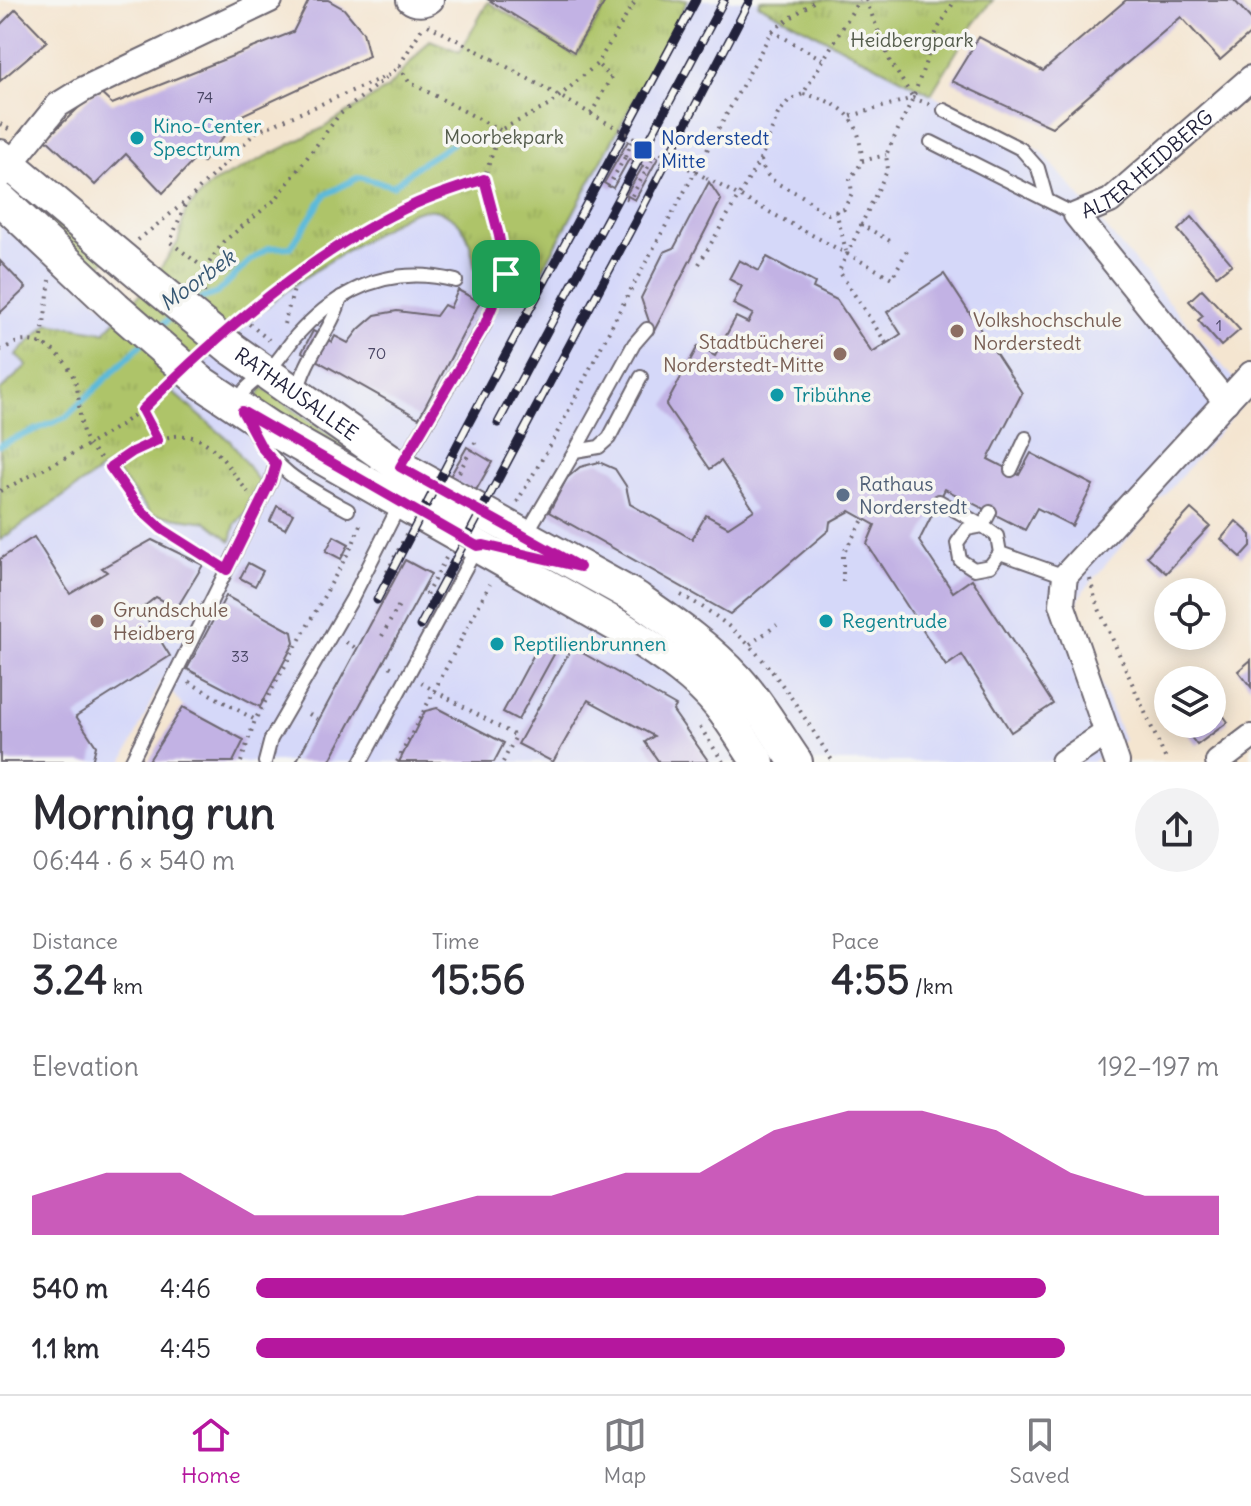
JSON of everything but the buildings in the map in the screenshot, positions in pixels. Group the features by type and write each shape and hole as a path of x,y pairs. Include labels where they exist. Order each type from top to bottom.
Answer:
{"main road":[{"name":"RATHAUSALLEE","path":"3,166 143,276 280,357 298,396 527,550 625,630 679,667 720,705 758,762"},
{"name":"RATHAUSALLEE","path":"0,199 115,307 181,380 242,411 401,502 477,534 580,567 635,597 698,643 740,682 796,762"}],"street":[{"name":"RATHAUSALLEE","path":"3,166 58,105 84,89 270,0"},
{"path":"409,0 413,4 428,3 429,13"},
{"name":"ALTER HEIDBERG","path":"1226,402 1076,215 1110,201 1251,78"},
{"path":"1117,762 1062,604 1065,576 1251,374"},
{"path":"1063,762 1105,734"},
{"path":"1218,762 1251,737"}],"lane":[{"path":"944,110 1021,149 1038,168 1047,200"},
{"path":"931,142 1076,215"},
{"path":"348,510 294,480 276,464 262,448 242,411 240,401 247,387 341,297 384,278 430,274 456,281"},
{"path":"298,396 300,379 337,313 341,297"},
{"path":"265,762 271,739 352,599 401,502 404,478 400,467 485,324"},
{"path":"527,550 575,451 634,344 647,329"},
{"path":"575,451 599,447 609,438 641,377"},
{"path":"1011,470 1026,438"},
{"path":"131,762 271,481 276,464"},
{"path":"939,501 983,526 997,536 1000,553 990,566 974,569 960,560 957,543 967,529 983,526"},
{"path":"983,526 990,512"},
{"path":"361,762 408,676 477,534"},
{"name":"RATHAUSALLEE","path":"477,534 516,540 527,550"},
{"path":"1000,553 1065,576"}],"path":[{"path":"485,324 506,274 484,179 500,130 548,106 597,64 636,0"},
{"path":"527,550 555,437 622,306 772,31 816,0"},
{"path":"803,94 859,0"},
{"path":"866,0 890,61 913,98"},
{"path":"886,343 839,271 888,169 886,155 913,98 937,30 955,0"},
{"path":"205,289 205,269 223,242 276,199 339,115 399,66 429,13 493,59 892,278 907,251"},
{"path":"772,31 822,59"},
{"path":"592,112 611,77 597,64"},
{"path":"399,66 409,82 500,130"},
{"path":"127,248 186,202 256,132 389,75"},
{"path":"699,264 761,158 778,114 789,100 803,94 821,98 851,116 859,136 862,161 850,179 852,193 844,209 828,214 769,178 762,170 761,158"},
{"path":"851,116 913,98"},
{"path":"642,152 646,144"},
{"path":"608,187 630,146 653,158 630,199 626,198"},
{"path":"862,161 886,155"},
{"path":"297,276 285,311 280,357 237,330 297,276 347,242 414,204 484,179"},
{"path":"186,202 170,242 205,269"},
{"path":"836,211 847,254"},
{"path":"860,223 892,242"},
{"path":"41,345 50,278"},
{"path":"0,350 19,342 41,345 49,347 64,360 77,389 88,444 110,467 141,510 162,529 227,570"},
{"path":"0,491 88,444 142,410 162,390 181,380"},
{"path":"142,410 158,440"},
{"path":"110,467 158,440 187,435 202,440 214,449 248,493 261,501"},
{"path":"460,470 477,439"},
{"path":"843,582 843,554 864,518"},
{"path":"241,762 258,721 353,544 361,522"},
{"path":"386,573 406,535"},
{"path":"1091,549 1088,571 1096,602 1167,762"},
{"path":"426,595 446,558"},
{"path":"397,762 491,582"},
{"path":"382,636 399,605"},
{"path":"348,643 357,649"},
{"path":"176,675 258,721"},
{"path":"408,676 516,736 503,762"},
{"path":"309,714 319,720"},
{"path":"697,723 723,762"}],"shaded area":[{"path":"688,0 760,0 759,4 1042,152 1249,397 1084,590 1077,603 1078,629 1124,740 1092,762 233,762 244,740 183,707 162,679 123,762 0,762 0,540 110,464 151,514 208,522 230,540 235,524 247,512 231,442 172,393 244,325 287,290 335,257 413,212 433,209 454,219 468,232 476,270 529,297"},
{"path":"0,208 117,319 104,332 17,355 27,364 0,391"}],"green space":[{"name":"Moorbekpark","path":"609,0 688,0 528,297 475,269 469,240 453,218 427,209 404,216 286,291 172,392 231,442 264,489 249,516 246,512 235,524 231,541 207,522 151,514 110,464 0,540 0,391 27,365 16,355 48,323 104,332 162,266 178,242 185,212 211,184 321,129 388,88 430,40 460,52 488,2 576,56"},
{"name":"Heidbergpark","path":"760,0 993,0 974,23 931,94 758,4"},
{"path":"38,203 106,259 92,276 30,212"},
{"path":"262,387 390,478 255,403"}],"waterway":[{"name":"Moorbek","path":"190,303 217,293 268,248 291,247 325,195 359,177 393,186 452,144"},
{"name":"Moorbek","path":"156,330 175,314"},
{"name":"Moorbek","path":"0,445 66,417 142,344"}],"railway":[{"path":"377,600 696,0"},
{"path":"498,423 724,0"},
{"path":"420,626 750,0"}],"place":[{"name":"Kino-Center Spectrum","path":"137,138"},
{"name":"Norderstedt Mitte","path":"643,150"},
{"name":"Volkshochschule Norderstedt","path":"957,331"},
{"name":"Stadtbücherei Norderstedt-Mitte","path":"840,354"},
{"name":"Tribühne","path":"777,395"},
{"name":"Rathaus Norderstedt","path":"843,495"},
{"name":"Grundschule Heidberg","path":"97,621"},
{"name":"Regentrude","path":"826,621"},
{"name":"Reptilienbrunnen","path":"497,644"}],"route":[{"path":"484,179 506,274 485,324 400,467 580,567 477,546 242,411 262,448 276,464 271,481 227,570 162,529 141,510 110,467 158,440 142,410 230,329 284,285 347,242 414,204 484,179"}]}
